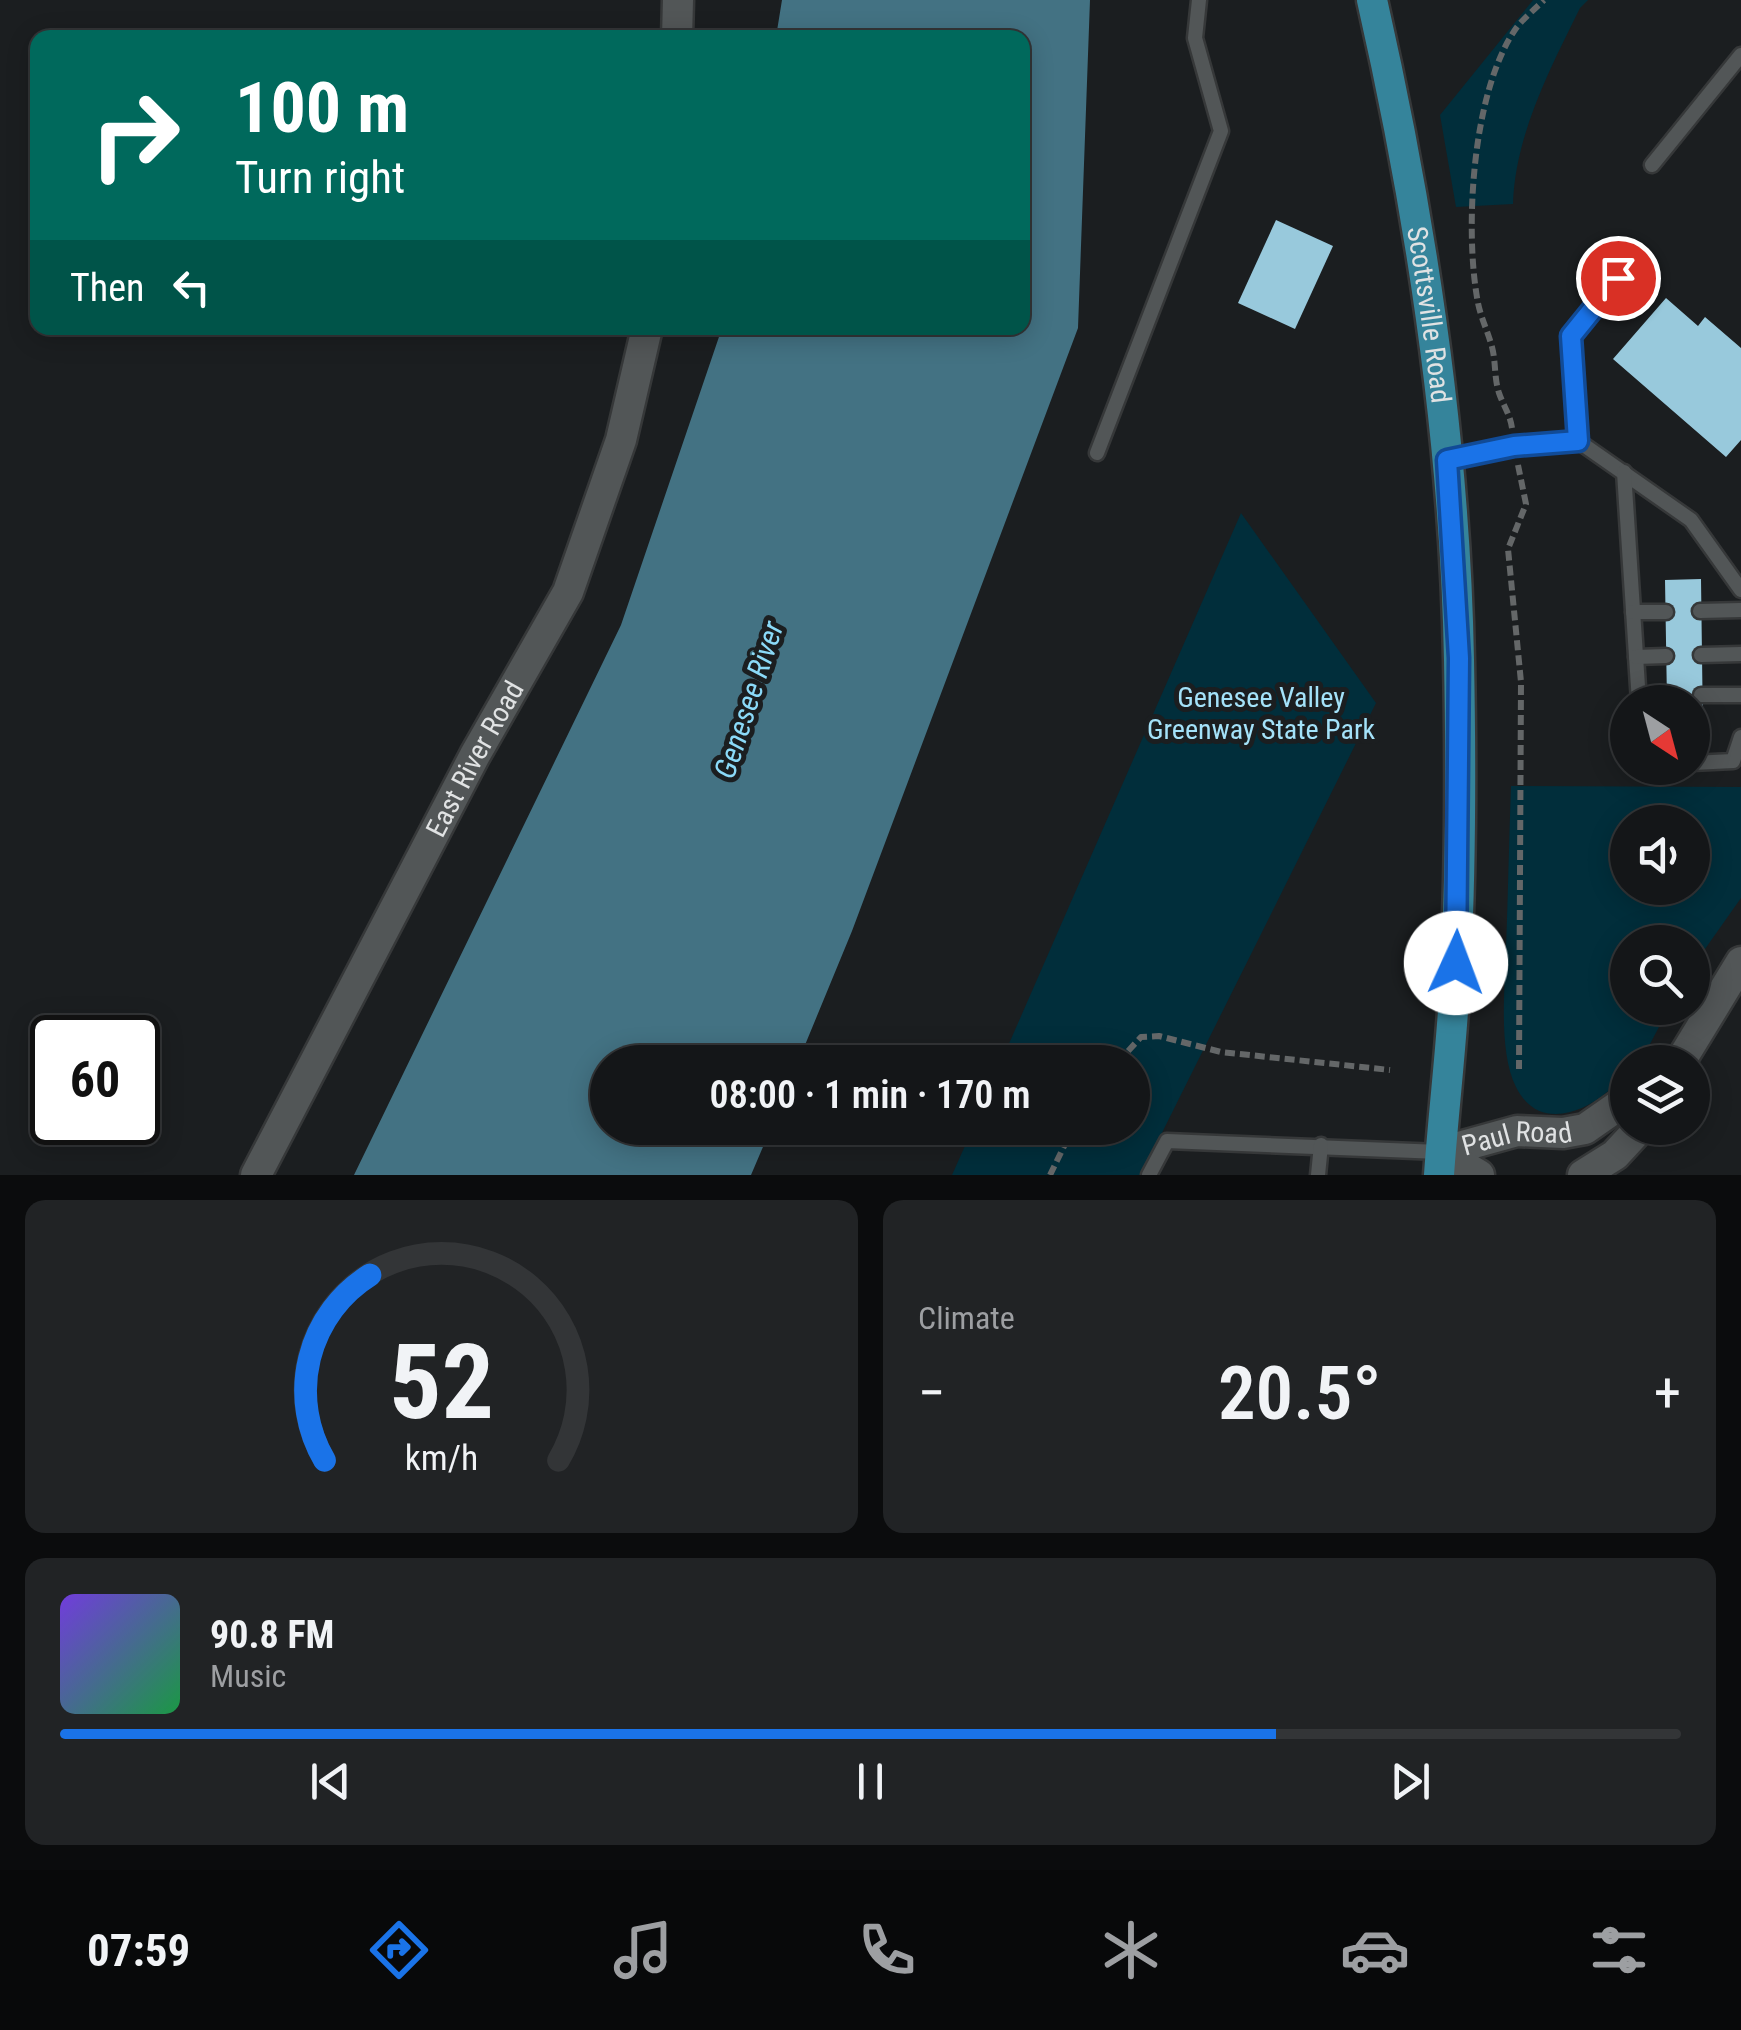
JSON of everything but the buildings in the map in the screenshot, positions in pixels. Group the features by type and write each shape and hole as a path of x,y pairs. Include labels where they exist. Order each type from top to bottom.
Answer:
{"main road":[{"name":"Scottsville Road","path":"1372,0 1414,200 1447,460 1459,658 1454,998 1440,1163"}],"street":[{"path":"678,0 678,30"},
{"name":"East River Road","path":"256,1175 476,754 568,592 620,440 645,335"},
{"path":"1710,1010 1741,962"},
{"path":"1681,1045 1698,1025"},
{"name":"Paul Road","path":"1440,1163 1517,1131 1563,1133 1585,1129 1610,1112"},
{"name":"Paul Road","path":"1583,1175 1624,1145"},
{"name":"Paul Road","path":"1440,1163 1480,1175"}],"lane":[{"path":"1097,453 1221,132 1194,38 1198,0"},
{"path":"1652,165 1741,55"},
{"path":"1578,441 1571,336 1638,255"},
{"path":"1447,460 1514,446 1578,441 1691,520 1741,590"},
{"path":"1624,472 1638,685"},
{"path":"1700,611 1741,610"},
{"path":"1634,612 1666,612"},
{"path":"1701,655 1741,654"},
{"path":"1636,657 1666,656"},
{"path":"1710,695 1741,694"},
{"path":"1710,762 1733,761 1741,737"},
{"path":"1150,1175 1167,1141 1321,1145 1440,1163"},
{"path":"1318,1175 1321,1145"}],"path":[{"path":"1519,1069 1521,682 1508,549 1526,504 1510,414 1498,392 1493,350 1479,308 1472,262 1475,169 1482,121 1495,74 1516,28 1544,0"},
{"path":"1134,1045 1141,1038 1159,1036 1220,1052 1390,1070"},
{"path":"1050,1175 1065,1145"}],"green space":[{"path":"1533,0 1588,0 1580,8 1536,103 1520,153 1513,204 1456,207 1440,115"},
{"name":"Genesee Valley Greenway State Park","path":"1241,513 1376,703 1141,1175 952,1175 965,1145 1150,1145 1150,1045 1008,1045"},
{"path":"1511,786 1741,787 1741,898 1710,942 1710,925 1610,925 1610,1025 1660,1025 1649,1045 1610,1045 1610,1089 1584,1107 1558,1114 1546,1113 1525,1100 1510,1072 1504,1000"}],"water":[{"name":"Genesee River","path":"782,0 1090,0 1078,328 852,931 805,1045 590,1045 590,1145 764,1145 751,1175 354,1175 621,625 720,335 1030,335 1030,30 777,30"}],"route":[{"path":"1456,963 1459,658 1447,460 1514,446 1578,441 1571,336 1618,278"}]}
